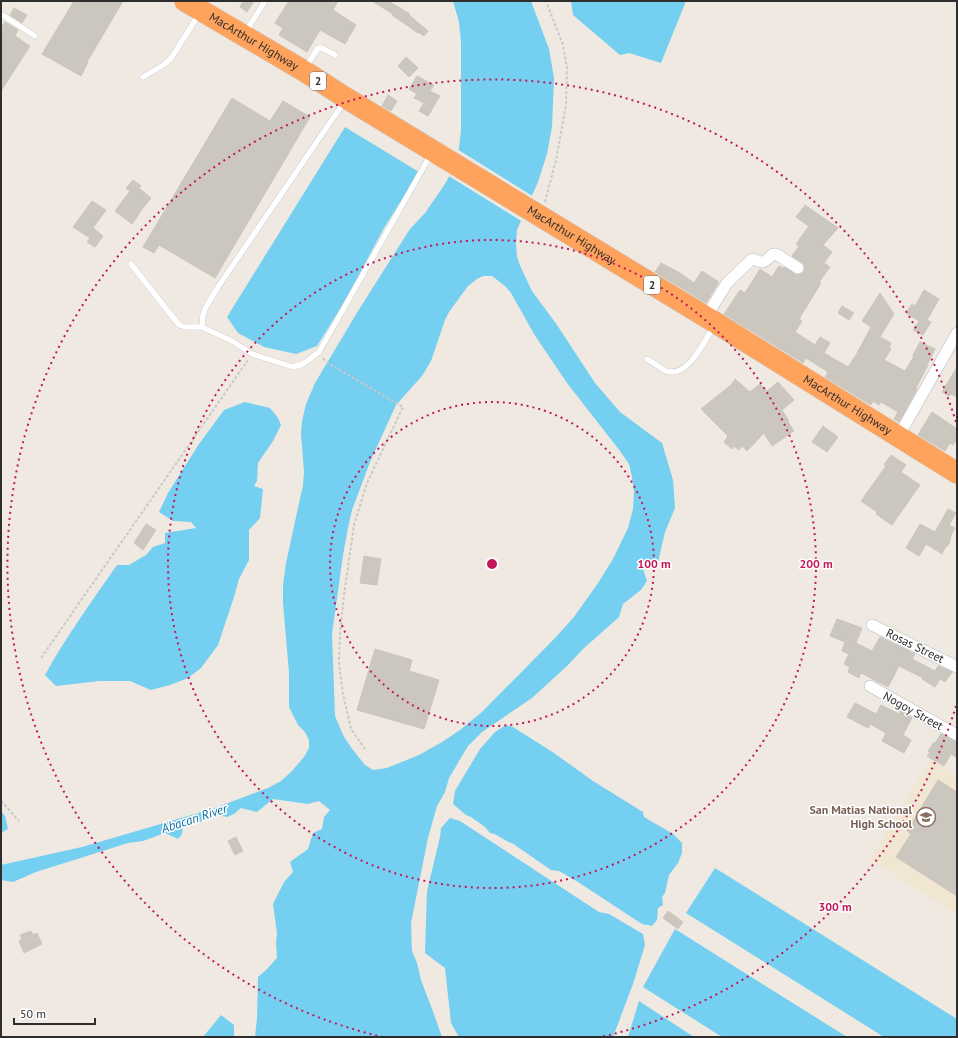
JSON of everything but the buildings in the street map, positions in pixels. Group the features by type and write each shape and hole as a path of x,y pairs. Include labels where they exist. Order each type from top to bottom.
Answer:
{"highway":[{"name":"MacArthur Highway","path":"193,6 244,35 711,320 957,473"}],"street":[{"path":"711,320 727,283 752,259 762,262 773,254 776,254 798,268"},
{"path":"898,437 957,333"},
{"name":"Rosas Street","path":"872,625 957,666"},
{"name":"Nogoy Street","path":"870,686 957,735"}],"lane":[{"path":"244,35 265,1"},
{"path":"143,77 165,64 172,57 193,6"},
{"path":"1,14 35,36"},
{"path":"304,72 318,48 322,48 335,56"},
{"path":"202,327 204,311 218,287 346,98"},
{"path":"131,264 179,325 185,328 202,327 232,341 252,354 293,367 303,364 319,352 432,151"},
{"path":"648,359 666,371 674,372 687,366 698,353 711,320"}],"path":[{"path":"535,213 556,160 566,105 567,68 563,45 546,1"},
{"path":"41,658 252,354"},
{"path":"326,362 403,408 367,483 354,525 344,596 340,634 339,664 343,694 351,729 365,749"},
{"path":"1,801 19,821"}],"shaded area":[{"name":"San Matias National High School","path":"931,759 957,775 957,915 870,859"}],"water":[{"name":"Abacan River","path":"453,1 531,1 549,49 554,78 552,127 547,154 538,182 517,230 517,257 532,291 557,325 595,383 620,412 662,443 673,480 675,508 665,532 658,562 651,567 643,569 647,581 641,590 623,604 619,617 532,698 482,732 468,746 449,778 445,792 437,806 428,838 411,923 412,951 442,1037 255,1037 258,977 277,958 277,933 273,904 284,882 293,872 290,862 308,849 313,833 322,829 324,817 330,810 319,801 308,804 273,799 257,812 241,808 234,814 227,817 218,815 192,825 183,825 182,834 178,839 165,833 143,841 128,843 36,872 13,882 1,880 1,865 82,847 212,809 268,788 281,781 291,772 304,757 309,748 309,740 305,732 298,725 289,707 289,673 283,603 283,585 286,563 303,485 304,472 301,434 302,421 306,404 315,383 358,311 410,229 425,213 445,184 454,167 459,148 461,130 461,42 459,22","holes":["483,276 492,276 505,286 511,293 534,334 567,383 629,464 634,492 633,509 628,528 613,559 574,617 482,712 460,730 419,755 387,768 373,770 365,765 353,750 344,737 335,716 332,634 343,555 352,510 370,462 396,405 422,376 431,361 449,312 468,286"]},
{"path":"571,1 686,1 661,63 629,53 620,55 573,15"},
{"path":"345,127 419,172 384,228 345,301 317,346 296,354 264,347 238,333 227,317"},
{"path":"245,402 270,408 278,418 281,425 273,441 258,463 257,481 254,486 263,489 260,518 249,530 249,560 239,579 218,645 201,668 188,678 151,690 130,681 99,681 56,686 45,675 70,633 117,565 129,565 146,555 153,547 165,543 165,533 196,528 191,522 173,521 159,512 168,493 199,444 224,410"},
{"path":"506,725 513,727 554,753 593,781 643,812 644,817 673,834 682,843 682,853 678,863 669,875 665,893 662,897 663,905 658,908 657,920 652,926 642,924 578,882 559,871 551,870 512,843 490,833 485,827 466,815 453,804 455,791 480,749 495,732"},
{"path":"1,811 5,816 8,829 1,833"},
{"path":"450,818 460,821 599,912 609,914 643,934 645,945 633,984 613,1037 459,1037 451,1023 445,968 425,953 427,891 441,828"},
{"path":"715,868 957,1019 957,1037 884,1037 686,913"},
{"path":"675,929 847,1037 722,1037 643,987"},
{"path":"639,1001 694,1037 628,1037"},
{"path":"221,1015 234,1025 234,1037 203,1037"}],"pier":[{"path":"457,149 534,197 523,222 447,175 452,166"}],"place":[{"name":"San Matias National High School","path":"926,817"}]}
